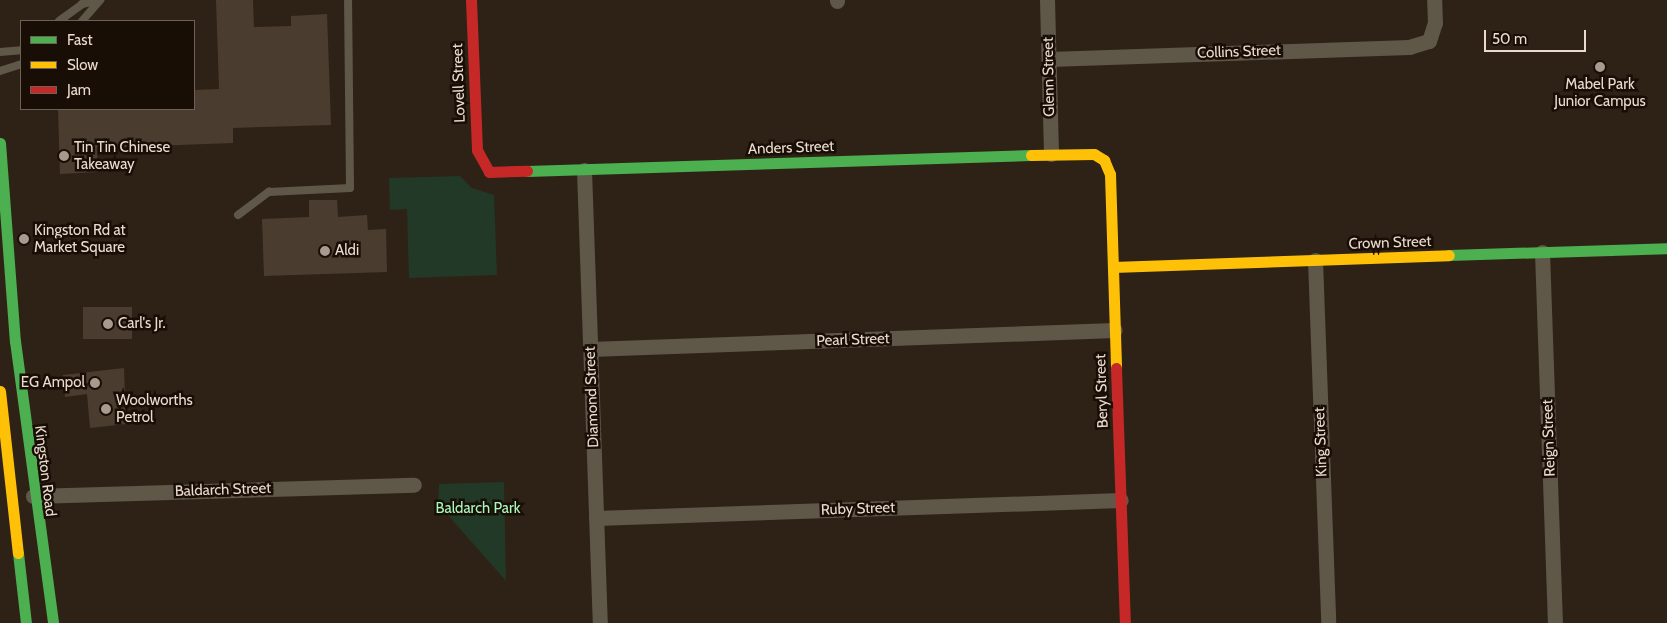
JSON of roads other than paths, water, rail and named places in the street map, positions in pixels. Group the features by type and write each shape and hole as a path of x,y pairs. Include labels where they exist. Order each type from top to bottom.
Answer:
{"street":[{"name":"Lovell Street","path":"471,0 477,150 481,163"},
{"name":"Glenn Street","path":"1047,0 1051,154"},
{"name":"Collins Street","path":"1048,59 1409,47 1429,40 1435,23 1434,0"},
{"name":"Kingston Road","path":"0,143 13,324 33,496 53,623"},
{"name":"Anders Street","path":"481,163 489,172 504,173 1051,154 1094,154 1104,160"},
{"name":"Beryl Street","path":"1104,160 1110,174 1125,623"},
{"name":"Diamond Street","path":"584,170 600,623"},
{"name":"Crown Street","path":"1113,267 1667,248"},
{"name":"Reign Street","path":"1542,252 1555,623"},
{"name":"King Street","path":"1315,260 1328,623"},
{"name":"Pearl Street","path":"590,349 1115,330"},
{"path":"0,391 4,463 26,623"},
{"name":"Baldarch Street","path":"33,496 414,485"},
{"name":"Ruby Street","path":"596,518 1121,500"}],"lane":[{"path":"60,20 70,10 99,0"},
{"path":"83,20 99,0"},
{"path":"238,215 269,192 350,188 348,0"},
{"path":"0,52 20,50"},
{"path":"0,71 20,64"}],"place":[{"name":"Mabel Park Junior Campus","path":"1600,67"},
{"name":"Tin Tin Chinese Takeaway","path":"64,156"},
{"name":"Kingston Rd at Market Square","path":"24,239"},
{"name":"Aldi","path":"325,251"},
{"name":"Carl's Jr.","path":"108,324"},
{"name":"EG Ampol","path":"95,383"},
{"name":"Woolworths Petrol","path":"106,409"}],"park label":[{"name":"Baldarch Park","path":"478,509"}]}
